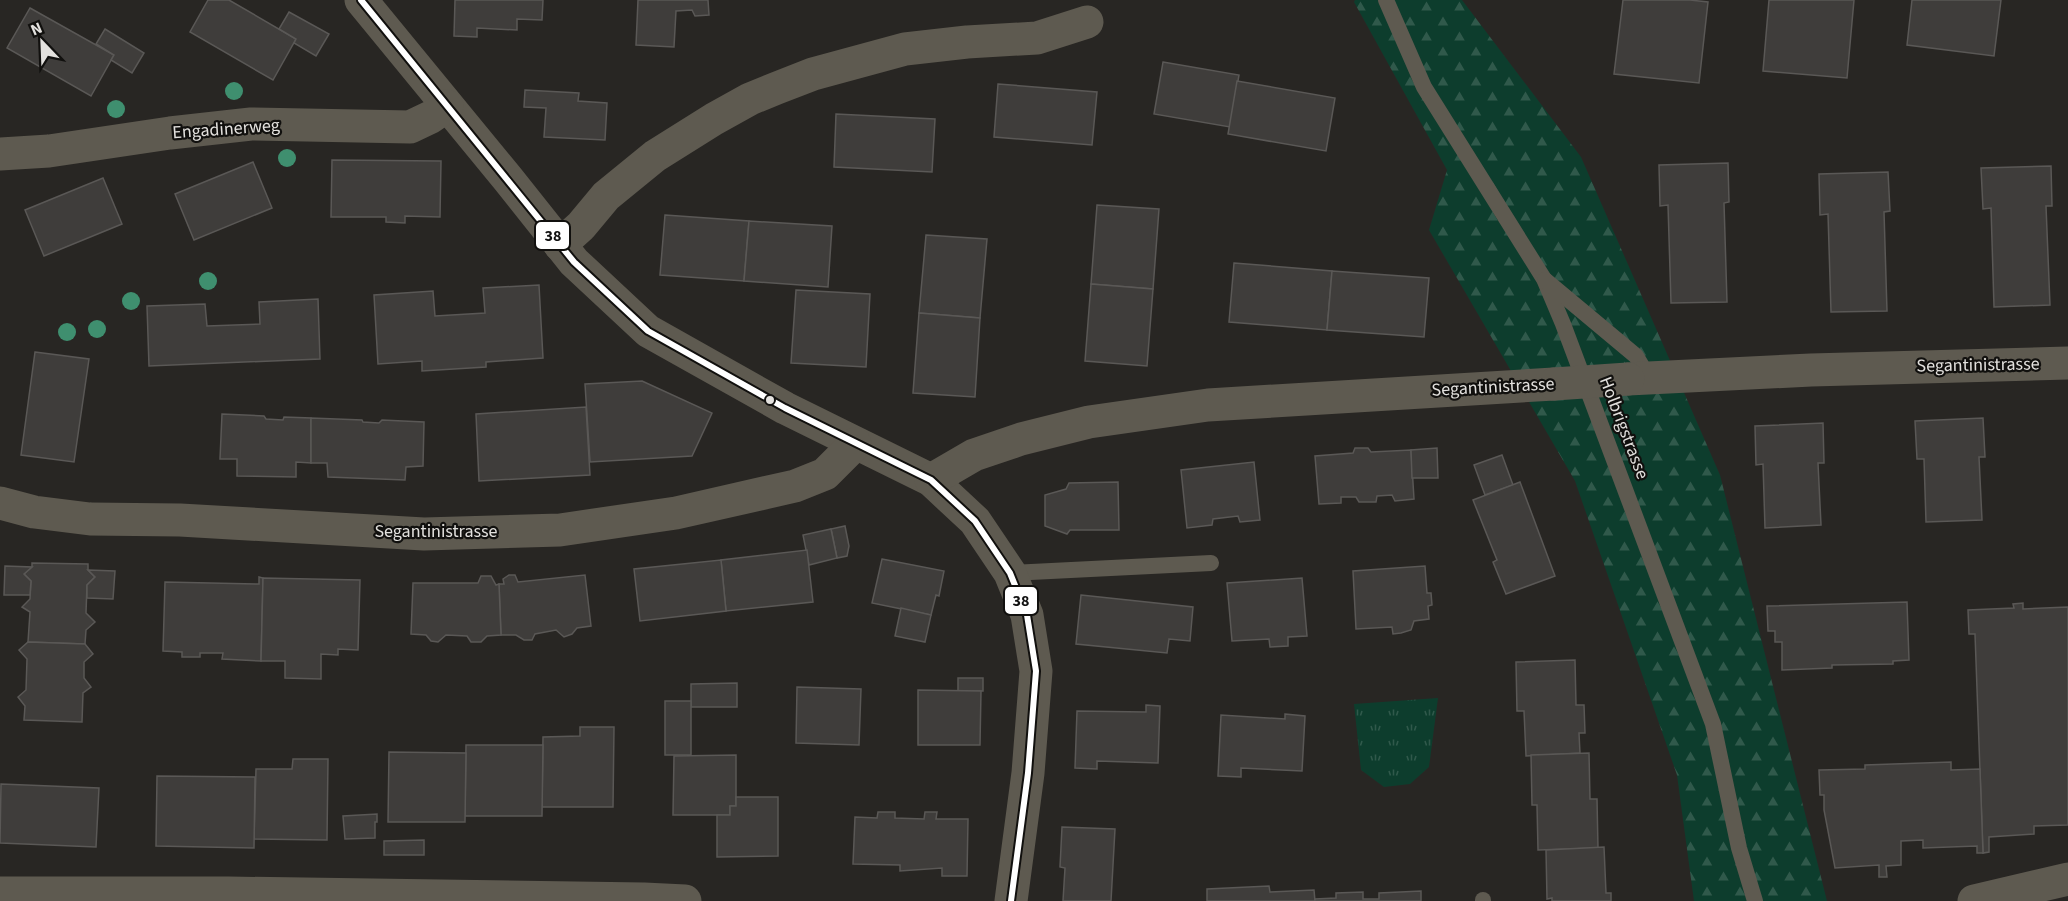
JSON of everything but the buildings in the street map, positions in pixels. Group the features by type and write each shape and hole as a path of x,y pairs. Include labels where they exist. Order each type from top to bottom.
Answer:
{"street":[{"path":"361,0 574,262 648,331 785,408 931,480 975,521 1010,573 1027,615 1036,671 1028,773 1011,901"},
{"path":"560,245 581,226 606,196 655,156 750,99 813,74 905,49 967,42 1037,38 1087,22"},
{"name":"Engadinerweg","path":"0,153 49,152 170,133 251,124 410,127 447,106"},
{"name":"Segantinistrasse","path":"931,480 974,454 1021,439 1089,422 1208,405 1811,370 2068,363"},
{"name":"Segantinistrasse","path":"0,503 34,512 90,519 180,520 424,534 560,530 676,513 795,486 825,474 855,444"},
{"path":"1974,901 2068,879"},
{"path":"0,893 348,894 685,901"}],"lane":[{"name":"Holbrigstrasse","path":"1386,0 1424,87 1544,279 1600,417 1713,724 1739,848 1755,901"},
{"path":"1544,279 1636,356 1638,379"},
{"path":"1010,573 1211,563"}],"green space":[{"path":"1355,0 1462,0 1581,157 1720,475 1827,901 1694,901 1677,775 1575,481 1429,230 1447,170 1354,2"},
{"path":"1438,698 1429,767 1410,784 1384,787 1361,770 1354,704"}],"transit line":[{"name":"38","path":"361,0 574,262 648,331 785,408 931,480 975,521 1010,573 1027,615 1036,671 1028,773 1011,901"}]}
